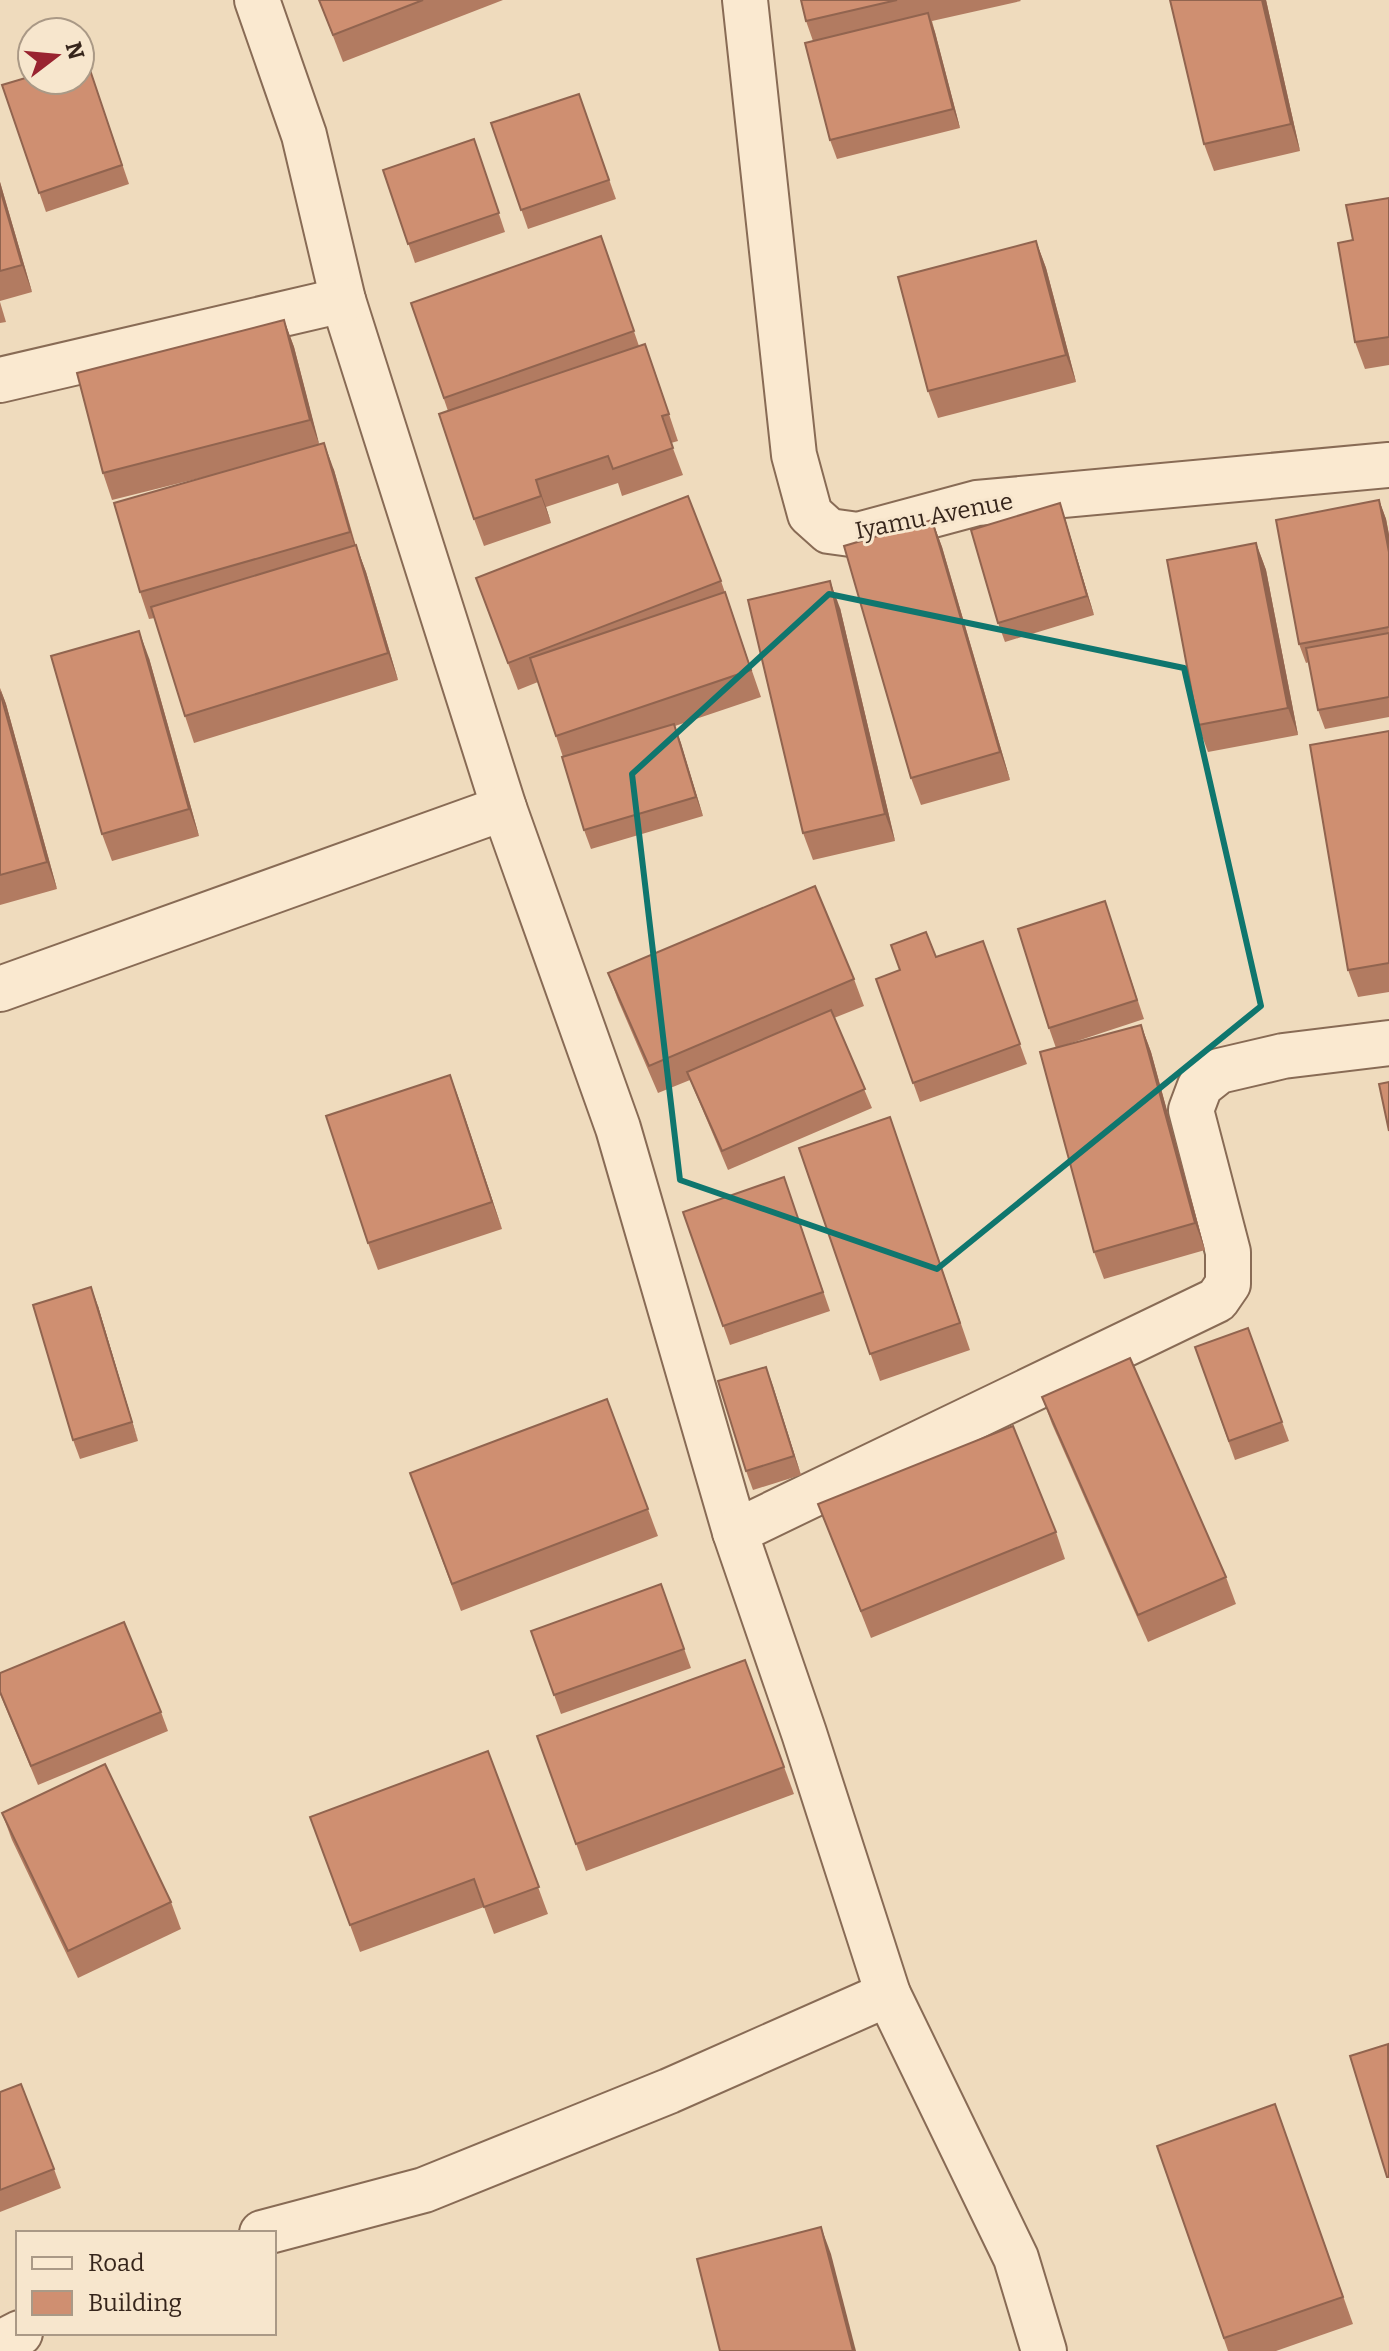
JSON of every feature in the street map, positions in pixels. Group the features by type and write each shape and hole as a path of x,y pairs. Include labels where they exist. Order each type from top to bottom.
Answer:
{"street":[{"path":"257,0 304,135 343,300 504,808 618,1128 735,1532 888,1994 1016,2258 1044,2351"},
{"name":"Iyamu Avenue","path":"745,0 794,455 810,514 829,531 858,535 977,503 1389,465"},
{"path":"0,380 343,300"},
{"path":"0,989 504,808"},
{"path":"735,1532 1217,1300 1228,1284 1228,1252 1191,1110 1200,1086 1219,1071 1283,1056 1389,1043"},
{"path":"270,2231 424,2190 669,2091 888,1994"}],"highlighted area":[{"path":"829,594 1184,668 1261,1006 937,1269 680,1180 632,774"}],"building":[{"path":"319,0 423,0 333,35"},
{"path":"801,0 897,0 806,21"},
{"path":"1170,0 1262,0 1291,124 1204,144"},
{"path":"928,13 953,109 830,140 805,43"},
{"path":"16,81 16,96 96,96 96,88 122,165 39,193 2,85"},
{"path":"579,94 609,180 521,210 491,123"},
{"path":"474,139 499,213 408,244 383,170"},
{"path":"0,189 22,265 0,271"},
{"path":"1389,198 1389,337 1355,342 1338,243 1353,240 1346,205"},
{"path":"601,236 634,331 444,398 411,303"},
{"path":"1036,241 1066,355 928,391 898,277"},
{"path":"284,320 310,420 103,473 77,373"},
{"path":"645,344 669,414 662,416 673,448 613,469 608,456 536,480 541,496 474,519 439,414"},
{"path":"324,443 350,532 140,592 114,503"},
{"path":"688,496 721,581 508,663 476,578"},
{"path":"1379,500 1389,552 1389,627 1299,644 1276,520"},
{"path":"1060,503 1087,596 998,623 971,530"},
{"path":"932,520 1000,752 911,778 844,546"},
{"path":"1256,543 1288,708 1198,725 1167,560"},
{"path":"356,545 388,653 185,716 151,607"},
{"path":"830,581 885,814 803,833 748,600"},
{"path":"725,592 751,670 556,736 530,658"},
{"path":"139,631 189,809 102,834 51,656"},
{"path":"1389,633 1389,697 1318,710 1306,648"},
{"path":"0,692 47,862 0,875"},
{"path":"674,724 696,797 584,830 562,757"},
{"path":"1389,731 1389,963 1348,970 1310,745"},
{"path":"815,886 854,979 649,1066 608,973"},
{"path":"1105,901 1137,1000 1049,1028 1018,929"},
{"path":"926,932 936,957 983,941 1020,1044 913,1083 876,979 900,970 891,945"},
{"path":"831,1010 865,1089 722,1151 687,1072"},
{"path":"1141,1025 1195,1223 1094,1252 1040,1052"},
{"path":"450,1075 492,1202 368,1243 326,1116"},
{"path":"1389,1082 1389,1131 1379,1084"},
{"path":"890,1117 960,1323 870,1354 799,1148"},
{"path":"784,1177 823,1292 723,1326 683,1212"},
{"path":"91,1287 132,1422 73,1440 33,1305"},
{"path":"1248,1328 1282,1422 1229,1441 1195,1347"},
{"path":"1130,1358 1226,1577 1138,1615 1042,1397"},
{"path":"766,1367 794,1456 746,1471 718,1381"},
{"path":"607,1399 648,1509 452,1584 410,1473"},
{"path":"1013,1426 1056,1532 861,1611 818,1504"},
{"path":"661,1584 684,1649 554,1695 531,1631"},
{"path":"124,1622 161,1712 31,1766 0,1692 0,1673"},
{"path":"745,1660 784,1767 576,1844 537,1736"},
{"path":"488,1751 539,1887 484,1907 474,1879 350,1925 310,1817"},
{"path":"105,1764 171,1902 68,1951 2,1813"},
{"path":"1388,2044 1389,2177 1387,2177 1350,2056"},
{"path":"21,2084 54,2169 0,2190 0,2092"},
{"path":"1275,2104 1343,2297 1224,2338 1157,2146"},
{"path":"821,2227 853,2351 720,2351 697,2259"}]}
